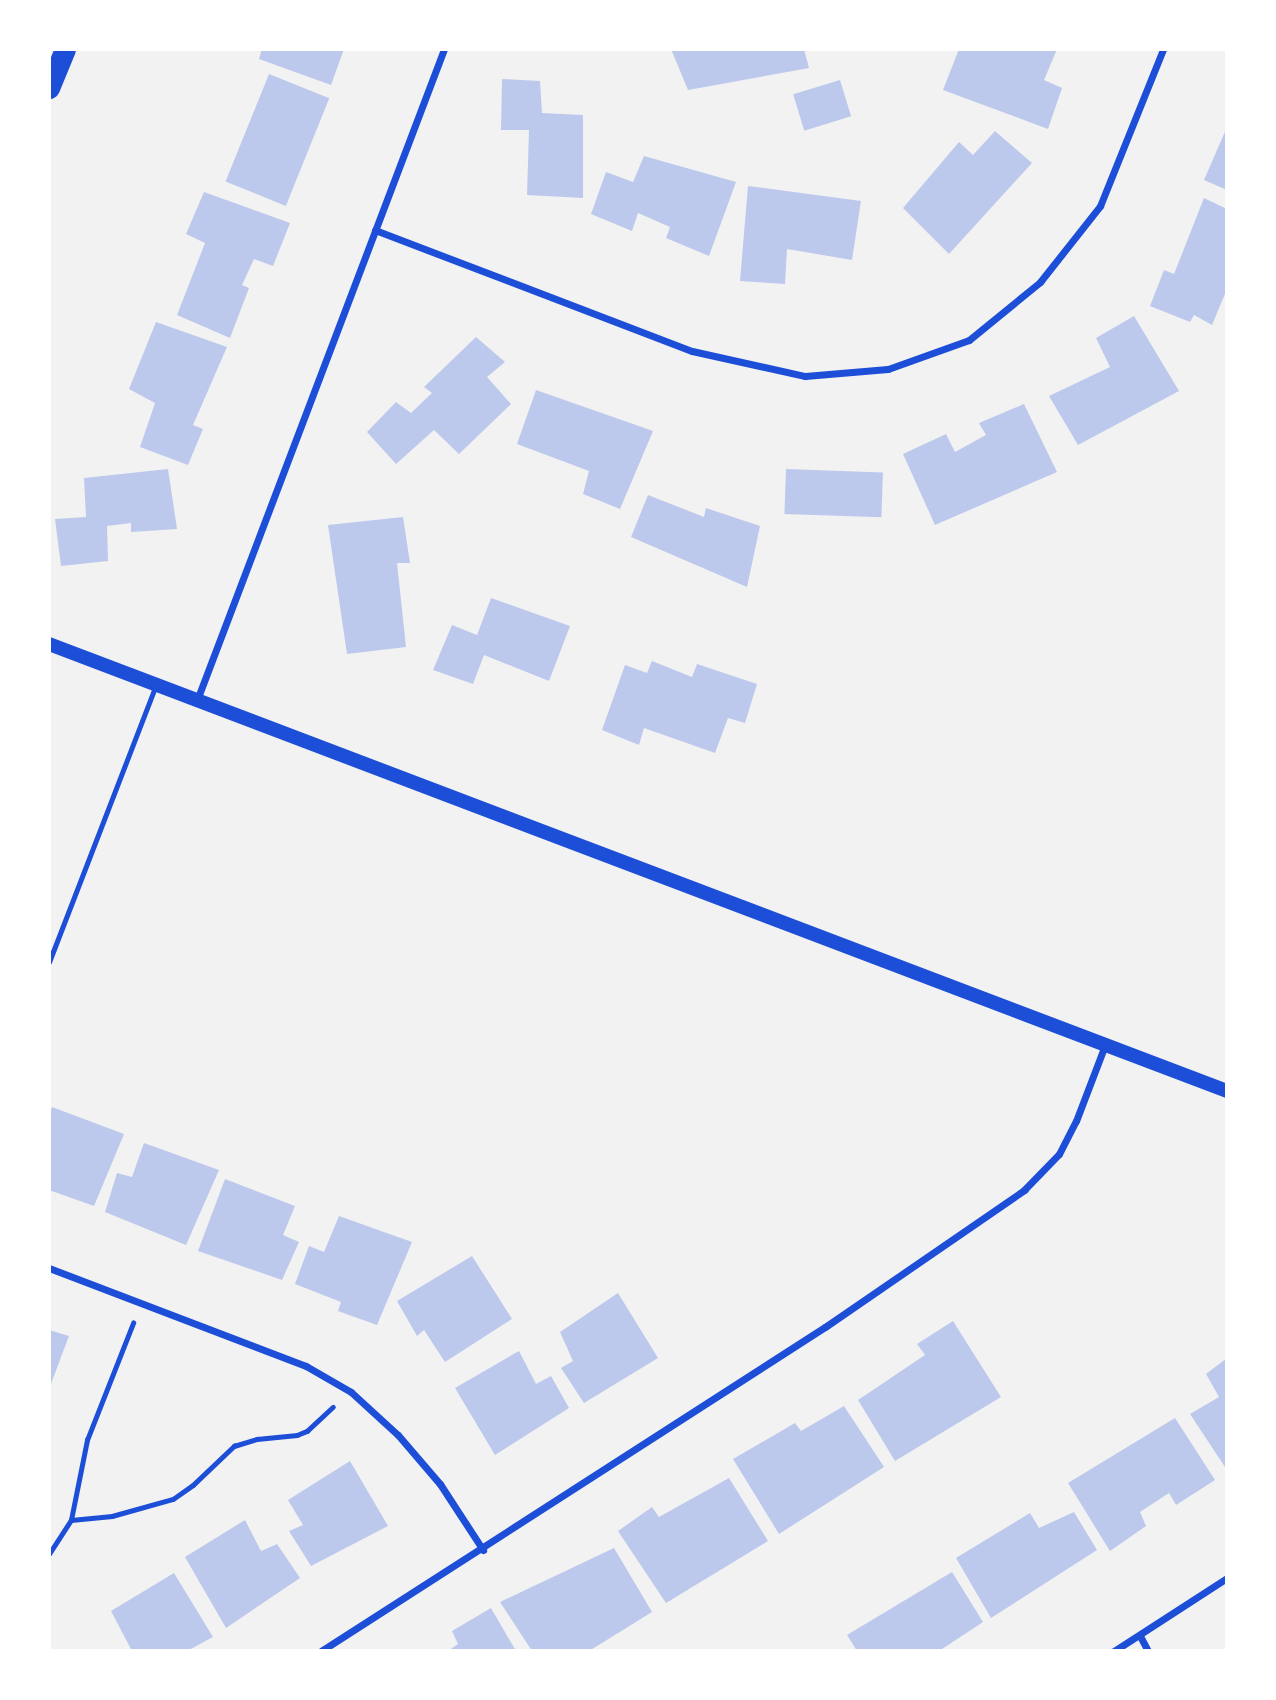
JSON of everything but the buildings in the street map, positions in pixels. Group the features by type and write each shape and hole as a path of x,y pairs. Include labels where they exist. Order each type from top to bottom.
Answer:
{"highway":[{"path":"49,88 65,49"}],"main road":[{"path":"49,644 1227,1091"}],"street":[{"path":"197,700 444,49"},
{"path":"375,230 692,351 805,376 888,369 969,340 1040,282 1100,206 1163,49"},
{"path":"321,1651 483,1550 836,1319 1024,1190 1059,1154 1076,1121 1105,1045"},
{"path":"49,1268 306,1366 351,1392 398,1435 440,1484 483,1550"},
{"path":"1114,1651 1227,1578"},
{"path":"1140,1636 1148,1651"}],"lane":[{"path":"49,962 156,685"}],"path":[{"path":"49,1554 71,1520 87,1440 140,1302"},
{"path":"71,1520 112,1516 173,1499 193,1486 234,1446 248,1440 286,1437 307,1431 351,1392"}]}
